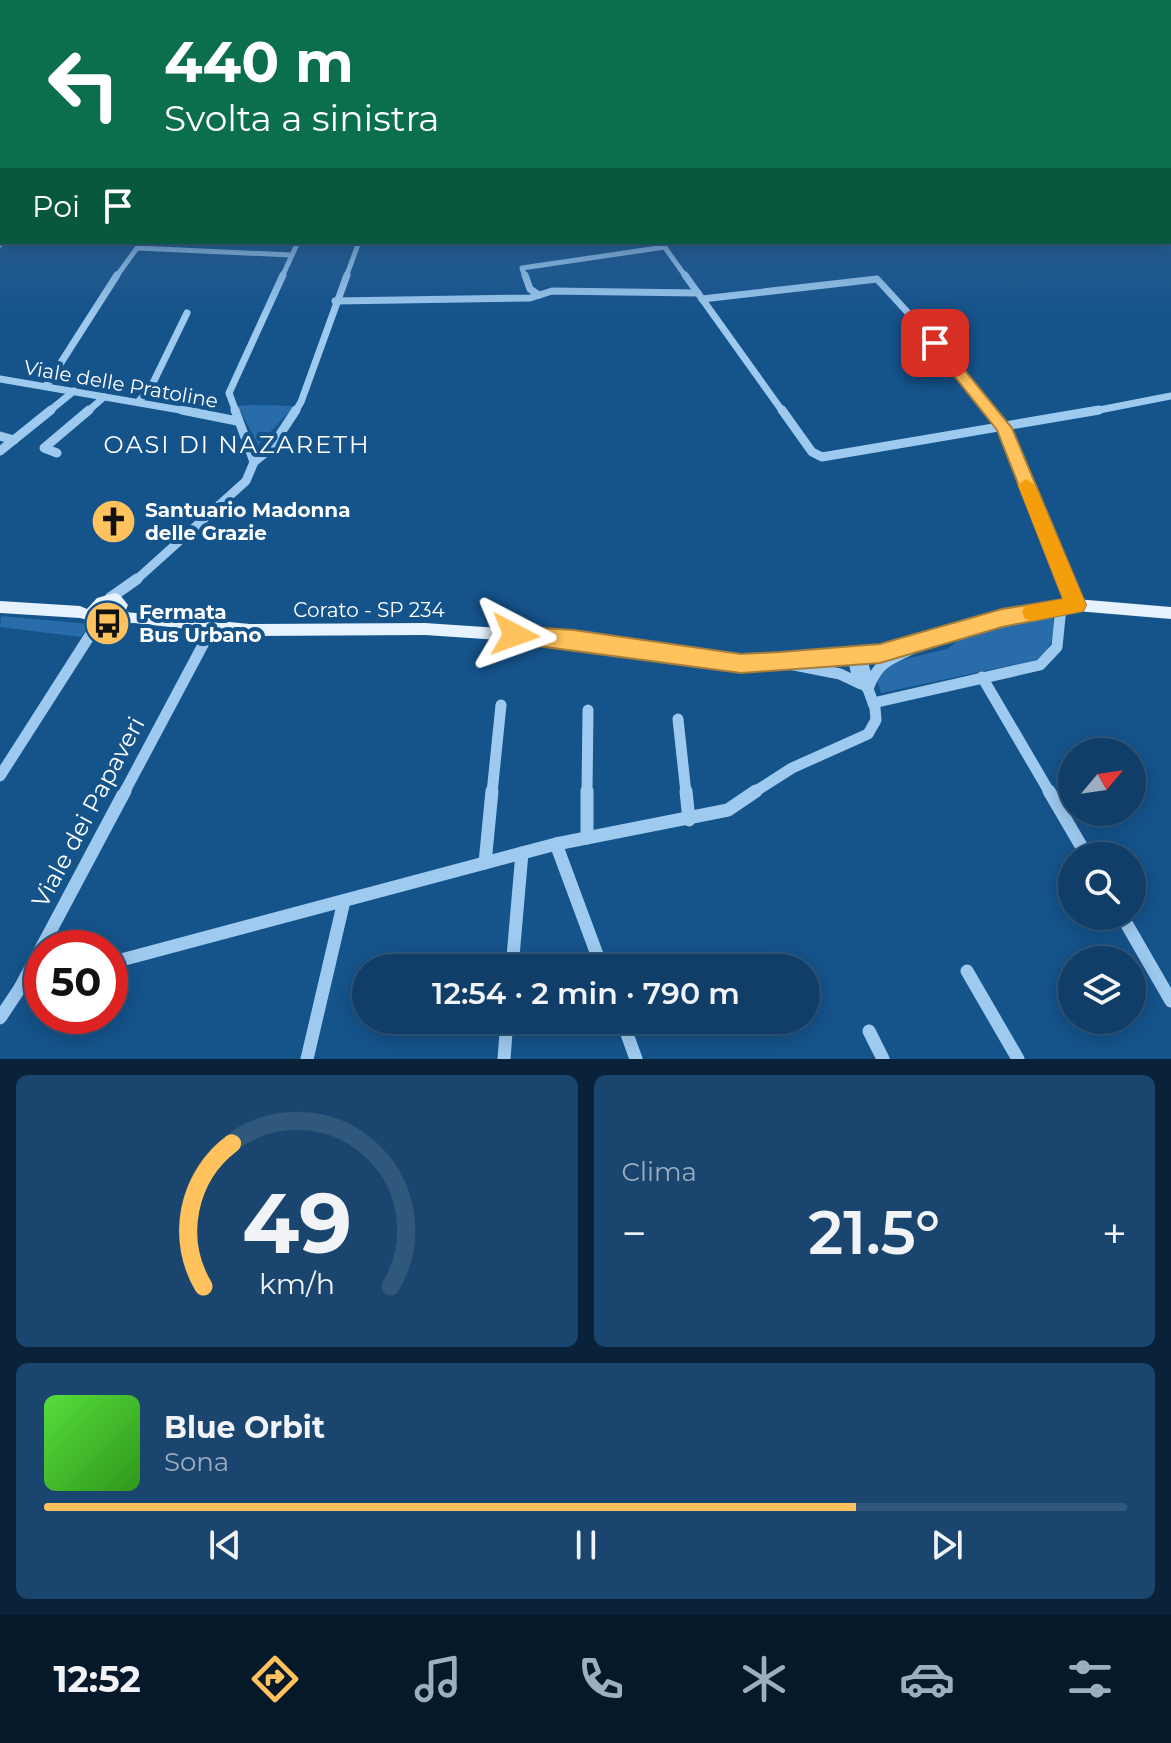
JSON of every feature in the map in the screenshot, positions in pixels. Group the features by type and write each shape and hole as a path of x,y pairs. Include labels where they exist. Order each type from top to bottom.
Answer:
{"main road":[{"name":"Corato - SP 234","path":"0,607 104,611 250,630 425,629 574,639 741,664 853,657 923,642 1002,618 1069,606 1171,613"}],"street":[{"path":"254,462 229,393 297,244"},
{"path":"0,776 104,611 246,481 254,462 271,448 301,402 335,301 358,244"},
{"path":"539,295 530,289 522,268 663,245 812,452 822,457 1004,428 1171,396"},
{"path":"46,386 109,286 137,248 291,255"},
{"path":"335,301 530,298 552,291 700,296 877,279 954,363 1004,428 1069,606 1055,657 1040,665 873,703"},
{"path":"139,401 151,387 187,313"},
{"name":"Viale delle Pratoline","path":"0,379 139,401 237,421"},
{"path":"0,451 74,391"},
{"path":"57,453 44,448 104,397"},
{"path":"0,436 14,440"},
{"name":"Viale dei Papaveri","path":"0,1018 20,988 213,626"},
{"path":"868,689 873,670 884,659 911,652 923,642"},
{"path":"128,958 556,844 728,810 792,768 868,734 876,720 873,703 868,689 857,675 853,657"},
{"path":"780,662 840,674 868,689"},
{"path":"982,677 1079,842"},
{"path":"485,863 501,705"},
{"path":"587,838 588,710"},
{"path":"678,719 689,820"},
{"path":"556,844 597,954"},
{"path":"513,954 522,853"},
{"path":"307,1059 344,901"},
{"path":"1130,930 1171,1001"},
{"path":"967,971 1018,1059"},
{"path":"20,988 24,987"},
{"path":"869,1031 883,1059"},
{"path":"504,1059 506,1034"},
{"path":"627,1034 636,1059"}],"shaded area":[{"path":"238,406 295,406 258,445"},
{"path":"1052,614 1052,640 1036,660 881,693 877,679 885,664 947,649 959,640"},
{"path":"1,616 90,624 81,637 0,627"}],"slow traffic":[{"path":"1026,485 1076,605 1032,612"}],"place":[{"name":"Santuario Madonna delle Grazie","path":"114,522"},
{"name":"Fermata Bus Urbano","path":"108,624"}],"district":[{"name":"OASI DI NAZARETH","path":"237,444"}],"route":[{"path":"515,635 574,639 741,664 780,662 880,653 1002,618 1076,605 1004,428 935,343"}]}
